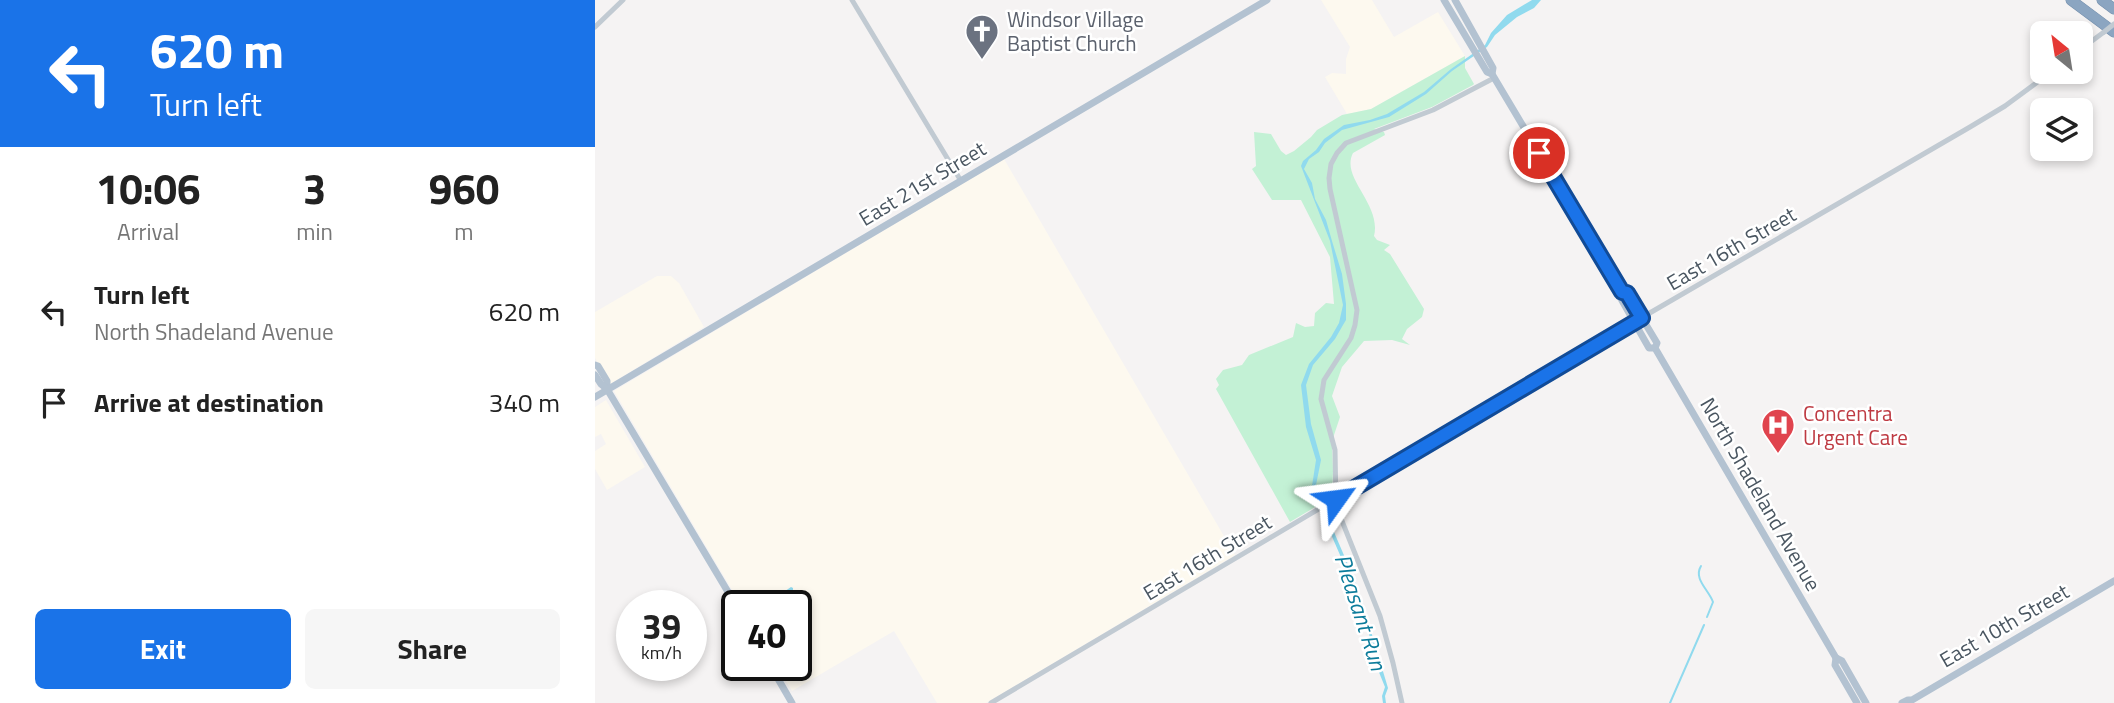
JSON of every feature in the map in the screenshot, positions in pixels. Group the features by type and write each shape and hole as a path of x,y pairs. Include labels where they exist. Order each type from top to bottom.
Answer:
{"highway":[{"path":"2071,0 2109,32"},
{"path":"2082,0 2114,24"},
{"path":"2102,0 2114,9"}],"main road":[{"name":"East 21st Street","path":"595,397 1267,0"},
{"name":"North Shadeland Avenue","path":"1444,0 1485,61 1493,68 1493,76 1622,293 1620,298 1649,348 1655,348"},
{"name":"North Shadeland Avenue","path":"1455,0 1475,44"},
{"name":"North Shadeland Avenue","path":"1622,293 1627,293 1657,343 1655,348 1836,658 1842,661 1866,703"},
{"path":"595,365 607,381 607,390"},
{"path":"595,375 607,390 727,590"},
{"name":"East 10th Street","path":"1902,703 1908,699 1911,701 2114,581"},
{"name":"North Shadeland Avenue","path":"1836,658 1835,666 1857,703"},
{"path":"779,681 792,703"}],"street":[{"path":"595,27 623,0"},
{"path":"852,0 961,181"},
{"path":"2093,42 2109,32 2114,24"},
{"path":"1402,703 1382,624 1339,515 1335,450 1323,411 1321,390 1326,374 1351,338 1357,309 1329,183 1331,164 1336,153 1350,141 1433,110 1493,76"},
{"name":"East 16th Street","path":"991,703 1970,127 2035,84"}],"shaded area":[{"path":"1321,0 1372,0 1394,37 1438,12 1465,56 1371,109 1347,114 1325,77 1332,73 1346,74 1346,59 1350,47"},
{"path":"1004,159 1235,555 986,703 937,703 894,631 812,679 812,590 732,590 614,391"},
{"path":"657,276 671,276 679,283 704,327 610,384 595,358 595,312"},
{"path":"606,400 645,467 607,490 595,469 595,451 606,444 601,434 595,437 595,407"},
{"path":"786,681 809,681 792,691"}],"green space":[{"path":"1465,56 1465,68 1473,85 1432,107 1374,129 1384,132 1385,135 1353,153 1350,162 1352,172 1372,213 1374,236 1390,245 1384,250 1390,254 1424,309 1422,317 1407,329 1402,339 1410,345 1392,340 1364,341 1342,367 1332,396 1340,417 1332,441 1332,497 1290,522 1216,389 1219,385 1216,379 1223,370 1242,365 1249,355 1293,337 1296,323 1305,327 1314,326 1315,313 1326,303 1334,304 1330,257 1301,200 1272,200 1252,169 1256,166 1254,132 1271,134 1286,155 1317,130 1342,115 1371,109"}],"water":[{"name":"Pleasant Run","path":"1532,0 1541,0 1534,8 1517,17 1495,35 1487,47 1452,71 1426,94 1389,117 1342,130 1309,159 1304,169 1326,220 1342,274 1346,304 1346,320 1335,339 1313,365 1306,385 1311,424 1321,460 1316,485 1358,588 1388,688 1386,703 1383,703 1385,687 1353,585 1312,486 1316,460 1306,427 1301,385 1309,364 1339,323 1343,305 1330,241 1301,166 1324,139 1344,125 1387,114 1424,92 1485,45 1491,33 1507,15"}],"waterway":[{"path":"1701,566 1700,580 1713,602 1707,617"},
{"path":"1670,703 1704,625"}],"place":[{"name":"Windsor Village Baptist Church","path":"982,61"},
{"name":"Concentra Urgent Care","path":"1778,455"}],"route":[{"path":"1336,499 1642,318 1627,293 1622,293 1539,153"}]}
